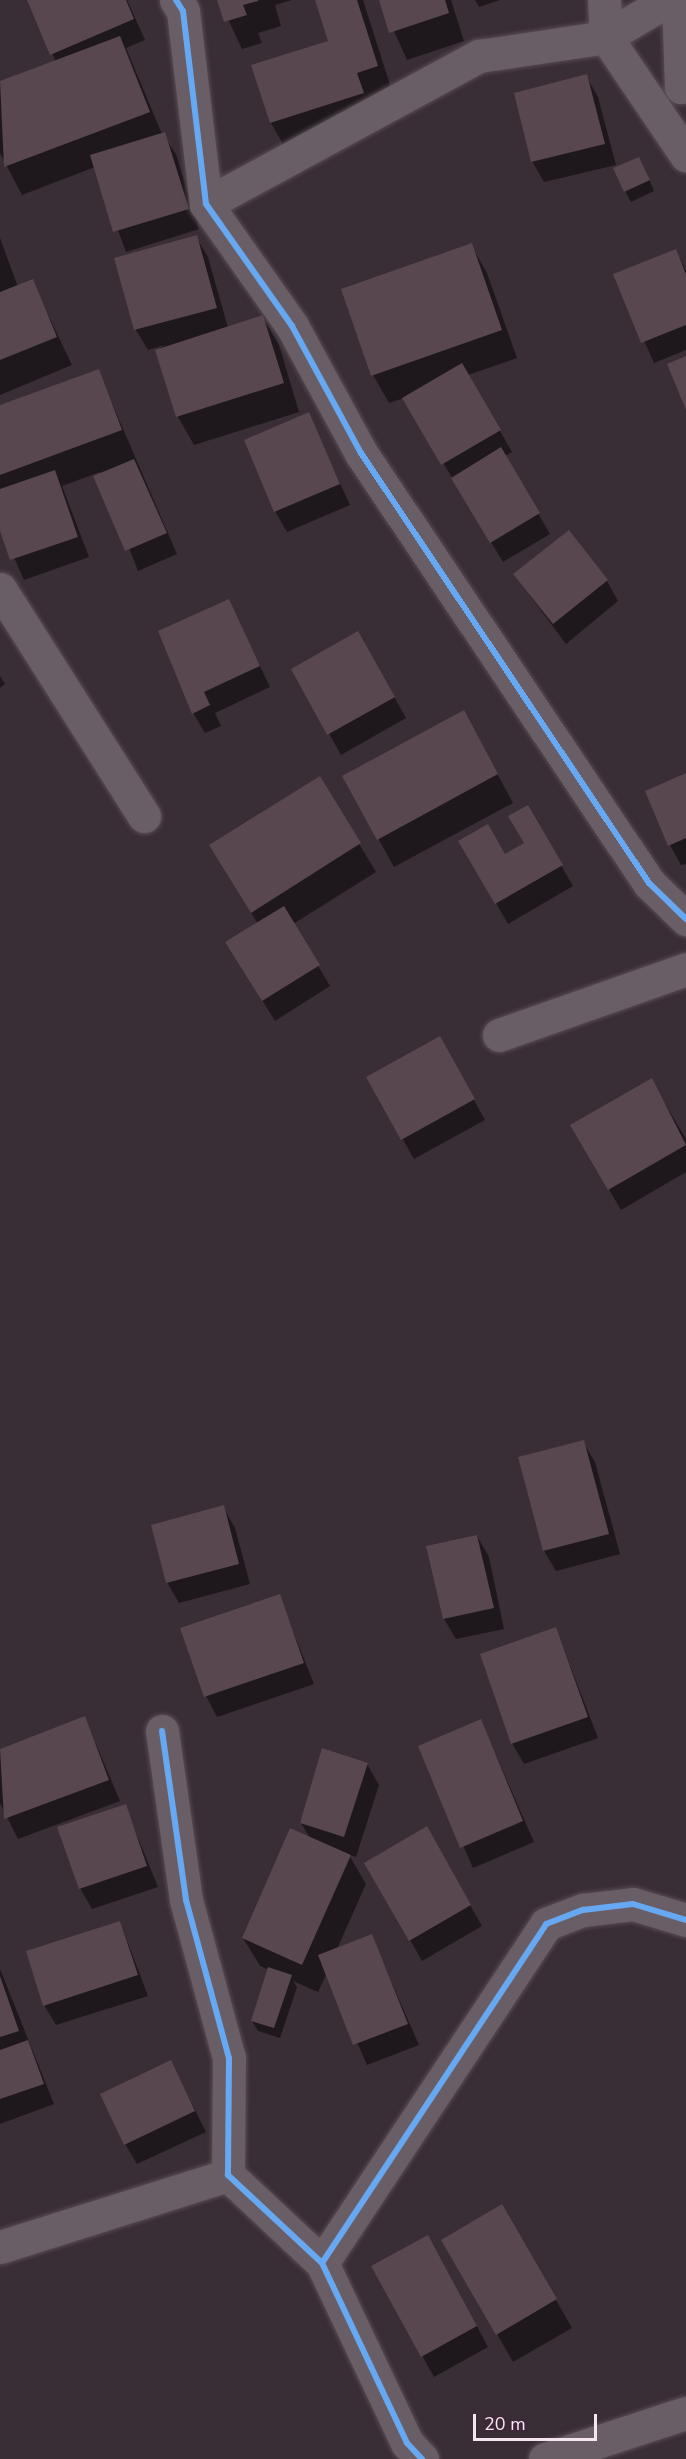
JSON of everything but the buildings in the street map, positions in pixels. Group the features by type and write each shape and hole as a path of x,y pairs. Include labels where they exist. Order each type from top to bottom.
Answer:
{"street":[{"path":"176,0 183,11 206,204 292,326 361,453 649,883 686,919"},
{"path":"604,0 606,38 686,155"},
{"path":"206,204 479,56 606,38 668,0"},
{"path":"678,0 681,87 686,86"},
{"path":"0,590 144,816"},
{"path":"499,1035 686,969"},
{"path":"162,1731 186,1900 229,2058 228,2175 322,2263 407,2443 422,2459"},
{"path":"322,2263 546,1924 583,1910 633,1904 686,1920"},
{"path":"0,2247 228,2175"},
{"path":"545,2459 686,2413"}],"cycle path":[{"path":"176,0 183,11 206,204 292,326 361,453 649,883 686,919"},
{"path":"162,1731 186,1900 229,2058 228,2175 322,2263 407,2443 422,2459"},
{"path":"322,2263 546,1924 583,1910 633,1904 686,1920"}]}
